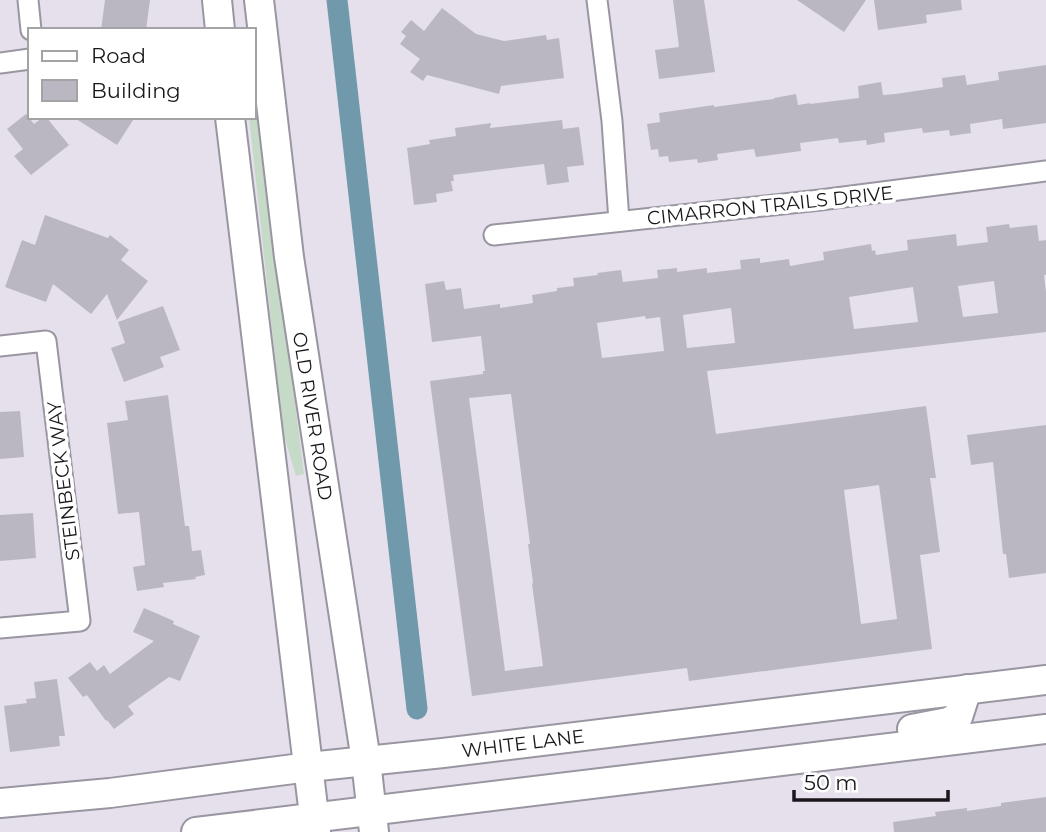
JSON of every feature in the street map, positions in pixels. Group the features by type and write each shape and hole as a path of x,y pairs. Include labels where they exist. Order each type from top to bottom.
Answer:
{"main road":[{"path":"217,0 220,28"},
{"name":"OLD RIVER ROAD","path":"259,0 289,257 373,821"},
{"path":"230,119 315,825"},
{"name":"WHITE LANE","path":"0,803 110,793 1046,680"},
{"path":"831,755 842,745 857,739 948,722 958,717 968,689"},
{"path":"196,832 373,821 831,755 1046,729"}],"street":[{"path":"27,0 31,28"},
{"path":"597,0 612,121 619,221"},
{"path":"0,63 28,59"},
{"name":"CIMARRON TRAILS DRIVE","path":"494,234 820,200 1046,171"},
{"name":"STEINBECK WAY","path":"0,346 46,341 80,621 0,628"}],"green space":[{"path":"256,94 304,474 296,476 283,432 249,119 256,119"}],"building":[{"path":"105,0 150,0 146,28 101,28"},
{"path":"673,0 704,0 715,72 659,79 655,50 679,47"},
{"path":"797,0 866,0 844,32"},
{"path":"874,0 961,0 962,10 926,15 927,23 878,30"},
{"path":"442,8 476,34 504,41 546,35 547,40 559,38 564,78 501,86 499,94 427,75 423,81 410,72 420,59 400,44 406,36 401,32 411,20 424,31"},
{"path":"1046,65 1046,123 1003,129 1002,119 970,124 971,133 950,136 949,130 923,133 922,128 884,133 885,142 867,145 866,140 839,143 838,138 800,143 801,151 756,157 754,149 717,154 718,160 698,163 697,159 669,162 668,156 659,157 658,149 651,150 647,124 660,122 659,113 796,94 798,105 859,98 858,86 881,82 883,95 895,94 943,87 942,78 965,75 967,85 999,80 998,72"},
{"path":"26,114 34,124 40,119 48,119 69,145 31,175 14,156 23,149 7,129"},
{"path":"76,119 134,119 117,145"},
{"path":"562,120 563,129 579,127 584,165 567,167 569,182 547,185 544,164 453,175 453,191 436,194 437,202 414,205 407,148 430,144 429,140 456,136 455,128 491,123 490,128"},
{"path":"45,215 108,238 110,235 129,250 121,260 148,281 117,320 107,294 91,314 53,284 46,302 5,287 22,240 35,245"},
{"path":"1037,225 1039,241 1046,240 1046,332 707,371 716,434 926,406 936,478 930,478 940,552 920,555 932,649 689,681 687,668 472,696 430,381 483,374 485,371 481,336 432,342 425,284 444,281 446,290 461,288 464,309 500,304 500,308 533,303 532,295 574,286 573,278 598,275 597,273 621,270 623,282 658,278 657,270 677,268 677,272 707,268 707,273 741,269 740,260 760,258 760,263 789,259 790,266 824,260 823,252 871,244 876,255 908,250 907,240 956,234 957,246 988,242 986,227","holes":["994,281 998,313 963,317 958,286","913,287 918,322 854,329 849,297","731,308 735,343 687,348 683,315","645,316 646,319 660,317 664,351 602,358 597,323","511,394 543,666 505,671 469,398","879,485 897,619 861,624 844,490"]},
{"path":"163,306 180,350 160,357 164,367 124,382 111,348 125,343 118,322"},
{"path":"168,395 185,526 189,526 192,551 201,550 205,575 195,577 196,579 163,583 164,587 137,591 133,567 145,565 139,512 118,514 107,423 128,420 125,401"},
{"path":"20,411 24,457 0,459 0,412"},
{"path":"1046,425 1046,573 1009,578 1006,554 1003,554 993,462 971,465 967,435"},
{"path":"33,513 36,558 0,561 0,515"},
{"path":"144,608 200,636 180,681 169,677 128,706 134,714 114,729 87,695 83,697 68,678 90,662 97,671 104,665 110,674 154,641 133,632"},
{"path":"57,679 65,736 59,736 60,746 10,752 4,706 27,703 26,699 36,698 34,682"},
{"path":"1046,797 1046,832 894,832 893,822 936,816 935,812 967,808 967,811"}],"waterway":[{"path":"337,0 417,709"}]}
